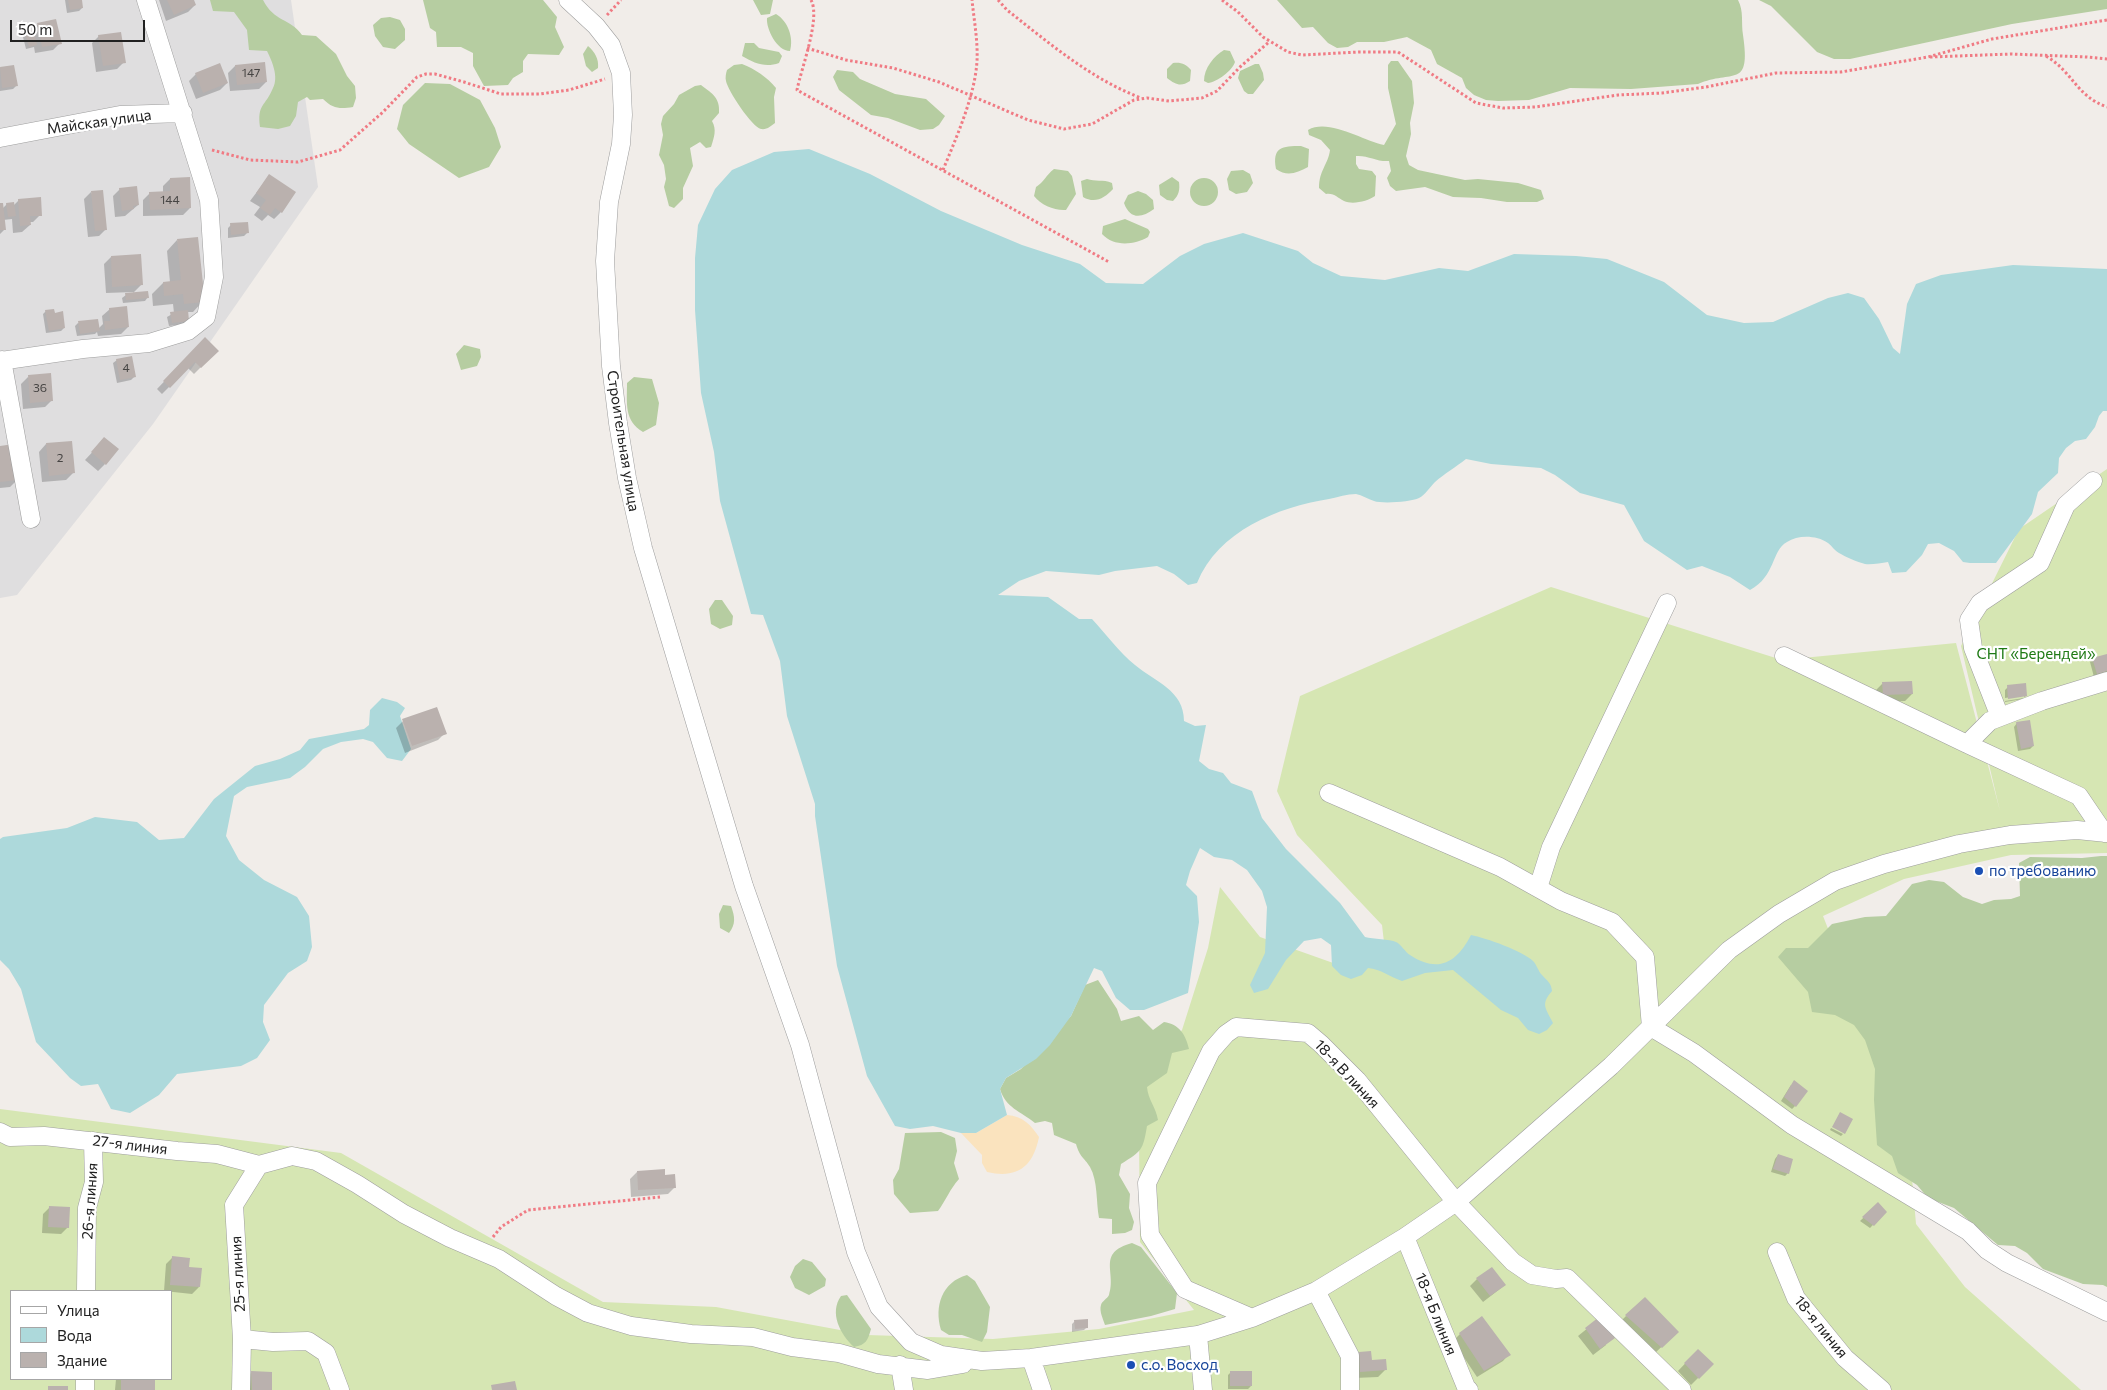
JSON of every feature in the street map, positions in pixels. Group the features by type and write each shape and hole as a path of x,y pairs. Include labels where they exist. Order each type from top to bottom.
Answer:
{"street":[{"path":"31,519 1,360 83,349 149,343 188,331 206,317 214,277 208,200 183,113 146,0"},
{"name":"Строительная улица","path":"568,0 596,26 611,45 621,73 623,115 621,144 609,202 605,261 611,366 618,423 627,478 649,573 744,886 800,1045 856,1252 879,1307 911,1342 941,1355 982,1361"},
{"name":"Майская улица","path":"0,138 120,115 183,113"},
{"path":"2000,717 1973,648 1969,620 1980,604 2040,563 2066,504 2093,481"},
{"path":"1538,888 1551,847 1667,603"},
{"path":"1784,656 2079,796 2106,833"},
{"path":"1967,744 1990,722 2000,717 2042,701 2107,681"},
{"path":"1329,793 1500,867 1561,901 1612,922 1645,957 1651,1027"},
{"path":"259,1165 292,1156 316,1161 404,1214 450,1238 499,1259 556,1296 588,1313 631,1326 691,1334 753,1337 792,1347 839,1353 878,1364 900,1365 928,1370 982,1361 1031,1358 1198,1335 1252,1318 1316,1291 1405,1237 1456,1202 1611,1066 1730,950 1779,914 1834,881 1884,864 1959,844 2001,836 2077,830 2106,833"},
{"name":"18-я В линия","path":"1252,1318 1185,1289 1176,1278 1150,1235 1147,1183 1211,1051 1226,1034 1236,1027 1308,1033 1357,1080 1456,1202 1513,1262 1532,1275 1556,1280 1567,1278 1682,1390"},
{"path":"1651,1027 1694,1053 1792,1125 1968,1231 1987,1250 2007,1263 2107,1312"},
{"name":"27-я линия","path":"0,1132 10,1137 44,1136 93,1140 177,1151 217,1154 259,1165"},
{"name":"26-я линия","path":"86,1290 88,1208 94,1182 93,1140"},
{"name":"25-я линия","path":"241,1390 242,1339 234,1205 259,1165"},
{"name":"18-я Б линия","path":"1405,1237 1466,1387 1469,1390"},
{"name":"18-я линия","path":"1777,1252 1796,1298 1846,1358 1882,1390"},
{"path":"1316,1291 1350,1356 1350,1390"},
{"path":"1198,1335 1203,1390"},
{"path":"242,1339 273,1342 308,1341 326,1353 340,1390"},
{"path":"1031,1358 1042,1390"},
{"path":"900,1365 904,1390"}],"path":[{"path":"810,0 813,4 812,36 807,48 797,90 1109,262"},
{"path":"943,170 970,95 977,62 972,0"},
{"path":"998,0 1007,10 1087,70 1126,92 1143,99"},
{"path":"1222,0 1269,42 1288,52 1302,56 1359,52 1398,52 1476,103 1503,108 1535,107 1595,98 1662,93 1706,87 1776,73 1841,72 1928,57 1992,39 2107,20"},
{"path":"807,48 846,60 893,68 939,82 1028,120 1064,129 1092,124 1134,100 1169,101 1202,98 1217,91 1240,67 1269,42"},
{"path":"1928,57 2012,54 2107,59"},
{"path":"2046,55 2059,64 2090,100 2107,107"},
{"path":"206,148 250,160 298,162 340,150 383,112 417,77 426,74 436,74 501,94 540,94 569,90 621,73"},
{"path":"482,1252 501,1227 528,1210 660,1196"}],"shaded area":[{"path":"0,0 291,0 318,187 153,424 17,595 0,598"}],"green space":[{"path":"210,0 263,0 272,12 292,25 302,35 316,36 336,54 347,76 355,86 356,98 353,107 337,108 323,99 310,100 307,97 298,102 296,116 290,126 278,129 260,127 259,120 262,106 275,84 275,74 271,59 267,51 249,50 247,30 234,12 213,11"},
{"path":"423,0 543,0 557,17 555,27 564,47 559,55 528,54 523,61 523,72 513,78 508,85 484,86 473,66 473,53 461,47 437,47 436,32 430,28"},
{"path":"753,0 773,0 770,14 761,15"},
{"path":"1277,0 1738,0 1742,13 1744,64 1742,71 1737,74 1698,84 1631,89 1570,88 1529,100 1486,100 1474,95 1466,88 1462,78 1437,64 1431,50 1407,37 1384,42 1357,42 1348,47 1337,48 1328,43 1313,27 1302,28"},
{"path":"1759,0 2107,0 2107,9 2012,24 1850,59 1834,59 1817,52 1771,6"},
{"path":"776,14 784,21 789,30 790,51 785,50 773,39 768,28 767,18"},
{"path":"390,17 400,20 405,29 405,40 395,49 383,47 375,36 373,25 381,18"},
{"path":"745,43 754,43 759,48 779,52 782,56 779,63 760,64 742,56"},
{"path":"588,46 595,53 598,62 598,68 592,72 586,66 583,54"},
{"path":"1224,50 1230,51 1235,62 1228,72 1216,81 1208,83 1204,81 1204,76 1210,63"},
{"path":"1391,61 1398,61 1412,81 1414,103 1410,123 1411,134 1406,156 1409,165 1418,170 1465,180 1478,179 1518,183 1541,190 1544,199 1537,202 1507,202 1481,198 1453,197 1425,187 1396,191 1390,186 1387,178 1391,171 1389,161 1360,156 1356,156 1356,164 1359,169 1372,171 1376,176 1375,196 1352,203 1334,195 1326,194 1319,188 1320,177 1330,150 1321,140 1309,135 1308,130 1316,127 1336,128 1384,145 1396,124 1388,88 1388,65"},
{"path":"1173,63 1183,64 1191,70 1190,81 1178,84 1167,78 1167,69"},
{"path":"742,64 752,68 769,80 776,88 774,97 775,123 767,128 761,129 752,122 728,86 727,70 734,65"},
{"path":"1259,64 1264,80 1253,94 1248,94 1244,91 1238,78 1240,71"},
{"path":"837,70 853,72 860,79 895,94 926,99 945,116 939,125 933,129 920,130 888,118 871,115 839,90 833,77"},
{"path":"425,83 450,84 480,100 495,128 501,147 489,167 459,178 409,144 397,129 403,105"},
{"path":"701,85 717,100 719,108 719,113 712,121 715,131 714,137 711,147 706,148 700,142 690,148 693,166 683,188 683,199 674,208 669,206 664,187 666,179 664,165 659,155 663,135 661,124 663,116 679,95 695,86"},
{"path":"1289,146 1301,146 1309,149 1308,167 1292,173 1284,173 1276,169 1276,156 1280,149"},
{"path":"1054,169 1068,171 1072,176 1076,194 1066,210 1048,207 1034,196 1036,187"},
{"path":"1243,170 1250,174 1253,183 1247,192 1236,194 1229,190 1227,179 1231,171"},
{"path":"1172,177 1179,182 1178,194 1173,201 1167,200 1160,195 1159,185"},
{"path":"1204,178 1214,182 1218,192 1214,202 1204,206 1194,202 1190,192 1194,182"},
{"path":"1087,179 1112,183 1113,189 1100,199 1087,199 1083,197 1081,181"},
{"path":"1138,191 1146,194 1153,200 1154,209 1141,216 1133,215 1124,203 1128,195"},
{"path":"1125,219 1148,229 1150,232 1148,237 1137,242 1118,243 1102,234 1103,226"},
{"path":"464,345 480,349 481,357 477,366 461,370 456,354"},
{"path":"634,377 652,379 659,403 656,425 643,432 632,423 628,411 627,383"},
{"name":"СНТ «Берендей»","path":"2107,469 2107,853 2011,855 1904,879 1823,916 1844,969 1911,1167 1916,1224 1965,1287 2081,1390 0,1390 0,1109 341,1153 603,1302 716,1307 867,1335 993,1339 1099,1329 1194,1310 1140,1242 1139,1135 1129,1089 1182,1030 1208,948 1220,887 1260,937 1336,964 1387,968 1382,925 1297,835 1277,791 1300,696 1551,587 1782,660 1956,643 2000,811 1961,646 2019,529"},
{"path":"715,600 722,600 733,616 732,625 720,629 711,624 709,609"},
{"path":"2107,856 2107,1287 2083,1284 2043,1269 2027,1253 2015,1246 1998,1245 1954,1208 1928,1198 1917,1185 1898,1173 1892,1156 1877,1145 1874,1100 1875,1069 1865,1040 1854,1025 1835,1015 1812,1012 1808,992 1778,957 1786,948 1808,948 1832,924 1865,917 1886,916 1912,884 1929,880 1944,882 1963,897 1982,904 2020,896 2019,863 2030,857 2082,858"},
{"path":"723,905 731,906 733,914 734,923 729,933 720,928 719,914"},
{"path":"1098,980 1117,1009 1121,1021 1139,1016 1153,1030 1164,1022 1174,1025 1186,1039 1189,1049 1172,1053 1167,1073 1147,1087 1158,1120 1147,1126 1143,1145 1137,1153 1121,1164 1119,1175 1130,1194 1129,1208 1134,1222 1132,1230 1125,1233 1112,1234 1112,1219 1099,1218 1093,1173 1076,1144 1054,1135 1052,1123 1045,1121 1035,1123 1014,1109 1006,1101 1000,1089 1006,1078 1021,1069 1071,1016 1085,985"},
{"path":"941,1132 955,1138 957,1151 954,1163 959,1179 938,1211 910,1213 894,1194 893,1180 899,1169 905,1133"},
{"path":"1132,1243 1141,1247 1177,1293 1175,1309 1105,1325 1101,1307 1102,1302 1109,1295 1111,1287 1111,1258 1114,1252 1121,1247"},
{"path":"803,1259 812,1262 826,1279 825,1286 809,1295 795,1288 790,1277 795,1266"},
{"path":"967,1275 975,1281 990,1307 987,1332 982,1342 962,1335 949,1335 941,1330 939,1312 942,1296 951,1283"},
{"path":"847,1295 871,1329 866,1341 854,1347 844,1336 836,1316 836,1309 841,1296"}],"sand":[{"path":"1007,1115 1022,1119 1039,1137 1033,1156 1028,1163 1015,1172 998,1174 987,1172 982,1163 982,1155 961,1133 976,1133"}],"water":[{"path":"809,149 870,174 941,211 1022,245 1080,264 1106,283 1143,284 1180,256 1204,244 1243,233 1298,251 1313,263 1341,276 1385,280 1439,268 1468,271 1514,254 1576,256 1607,259 1664,282 1707,315 1744,323 1773,322 1828,298 1848,293 1864,298 1879,319 1893,348 1900,354 1907,304 1916,284 1941,275 2013,265 2107,269 2107,411 2103,411 2099,416 2095,427 2086,439 2075,441 2066,448 2059,458 2058,473 2038,492 2032,514 1996,563 1963,562 1954,551 1939,543 1928,544 1922,555 1906,572 1892,573 1888,562 1865,564 1839,553 1823,540 1813,537 1802,537 1791,540 1782,546 1764,578 1750,590 1730,577 1702,566 1687,570 1644,541 1624,505 1580,493 1555,475 1541,468 1491,464 1466,459 1435,482 1421,497 1415,499 1383,502 1374,501 1356,494 1349,494 1290,508 1270,515 1235,536 1219,549 1197,583 1188,585 1174,574 1157,566 1099,575 1046,571 1019,581 998,595 1048,597 1079,619 1092,619 1129,660 1174,694 1183,710 1184,721 1195,726 1206,725 1199,761 1209,769 1223,773 1231,783 1252,791 1262,818 1286,849 1340,903 1365,937 1396,942 1410,955 1430,964 1446,962 1453,958 1460,952 1471,935 1513,949 1533,961 1550,984 1552,991 1546,1000 1545,1007 1553,1023 1547,1030 1539,1034 1528,1030 1518,1018 1501,1010 1453,970 1425,973 1402,981 1368,968 1362,975 1351,979 1341,975 1332,966 1331,945 1321,938 1304,941 1286,960 1268,989 1254,993 1250,985 1265,953 1267,907 1262,891 1247,870 1232,860 1214,857 1200,848 1186,885 1197,896 1199,922 1188,993 1144,1010 1130,1010 1116,998 1102,971 1094,968 1071,1016 1050,1045 1036,1059 1006,1078 1000,1089 1007,1115 976,1133 961,1133 933,1126 910,1129 895,1126 867,1076 837,966 815,816 815,804 787,716 780,661 763,615 751,614 720,501 714,452 701,393 695,310 695,258 698,225 715,189 732,170 774,152"},
{"path":"382,698 397,702 405,708 400,716 411,749 402,761 387,758 373,742 363,739 341,742 323,749 305,767 290,778 247,787 234,796 226,836 239,860 264,880 297,897 309,916 312,947 307,961 288,973 264,1005 263,1022 270,1040 257,1058 241,1066 177,1074 159,1095 130,1113 111,1109 98,1084 81,1086 70,1078 36,1042 21,989 9,969 0,960 0,839 67,828 95,817 137,822 159,840 184,838 214,799 255,766 280,759 300,750 309,739 364,729 369,725 370,710"}],"building":[{"path":"68,0 82,0 83,8 70,10"},
{"path":"167,0 194,0 196,5 174,15"},
{"path":"56,19 62,44 42,47 37,23"},
{"path":"34,31 37,45 29,47 25,33"},
{"path":"121,32 126,63 103,66 98,35"},
{"path":"265,62 267,82 237,85 235,65"},
{"path":"220,63 228,83 203,93 195,73"},
{"path":"14,65 18,86 2,88 0,67"},
{"path":"269,174 296,192 282,213 275,208 270,215 260,208 266,200 256,193"},
{"path":"190,177 191,208 150,210 149,192 170,191 170,178"},
{"path":"137,186 139,205 133,206 134,209 122,211 119,188"},
{"path":"103,190 107,230 95,231 91,191"},
{"path":"41,197 42,216 30,216 31,225 20,226 18,199"},
{"path":"14,202 16,216 8,217 6,203"},
{"path":"0,203 3,203 6,230 0,230"},
{"path":"248,222 249,233 231,235 230,223"},
{"path":"198,237 205,302 184,304 183,294 164,296 163,282 181,280 177,239"},
{"path":"141,254 143,285 112,287 111,256"},
{"path":"148,291 149,298 126,300 125,293"},
{"path":"127,306 129,327 105,330 104,321 110,321 109,308"},
{"path":"54,309 55,313 63,311 65,328 49,331 45,310"},
{"path":"188,310 189,321 172,323 170,312"},
{"path":"98,319 100,331 80,334 78,321"},
{"path":"205,337 219,351 201,368 195,362 170,388 163,381"},
{"path":"132,356 136,377 120,380 116,359"},
{"path":"51,373 53,401 30,403 28,375"},
{"path":"104,437 119,449 106,465 91,452"},
{"path":"72,441 75,473 49,476 46,443"},
{"path":"14,444 18,480 0,482 0,446"},
{"path":"2107,654 2107,671 2097,674 2092,658"},
{"path":"1912,681 1913,694 1883,695 1882,682"},
{"path":"2026,683 2027,696 2008,699 2007,685"},
{"path":"437,707 447,734 412,746 402,719"},
{"path":"2030,720 2034,746 2021,749 2016,722"},
{"path":"1794,1080 1808,1091 1796,1107 1784,1097"},
{"path":"1840,1112 1853,1119 1845,1134 1832,1127"},
{"path":"1778,1154 1793,1159 1789,1174 1773,1169"},
{"path":"665,1169 665,1175 675,1174 676,1188 638,1190 637,1171"},
{"path":"1878,1202 1887,1212 1874,1226 1862,1217"},
{"path":"49,1206 70,1207 69,1228 48,1227"},
{"path":"172,1256 190,1258 189,1267 202,1268 200,1287 170,1285"},
{"path":"1492,1267 1506,1285 1490,1296 1476,1278"},
{"path":"1645,1297 1679,1332 1662,1348 1625,1315"},
{"path":"1482,1316 1511,1355 1484,1371 1459,1333"},
{"path":"1599,1317 1615,1338 1600,1349 1585,1328"},
{"path":"1088,1319 1088,1328 1075,1329 1074,1320"},
{"path":"1698,1349 1714,1364 1699,1379 1684,1363"},
{"path":"1371,1351 1372,1360 1386,1359 1387,1370 1360,1372 1359,1352"},
{"path":"251,1371 272,1372 272,1390 252,1390"},
{"path":"1230,1371 1252,1371 1252,1386 1230,1386"},
{"path":"121,1380 155,1380 155,1390 121,1390"},
{"path":"515,1381 517,1390 492,1390 491,1385"},
{"path":"48,1386 68,1386 68,1390 48,1390"}],"place":[{"name":"по требованию","path":"1979,871"},
{"name":"с.о. Восход","path":"1131,1365"}]}
